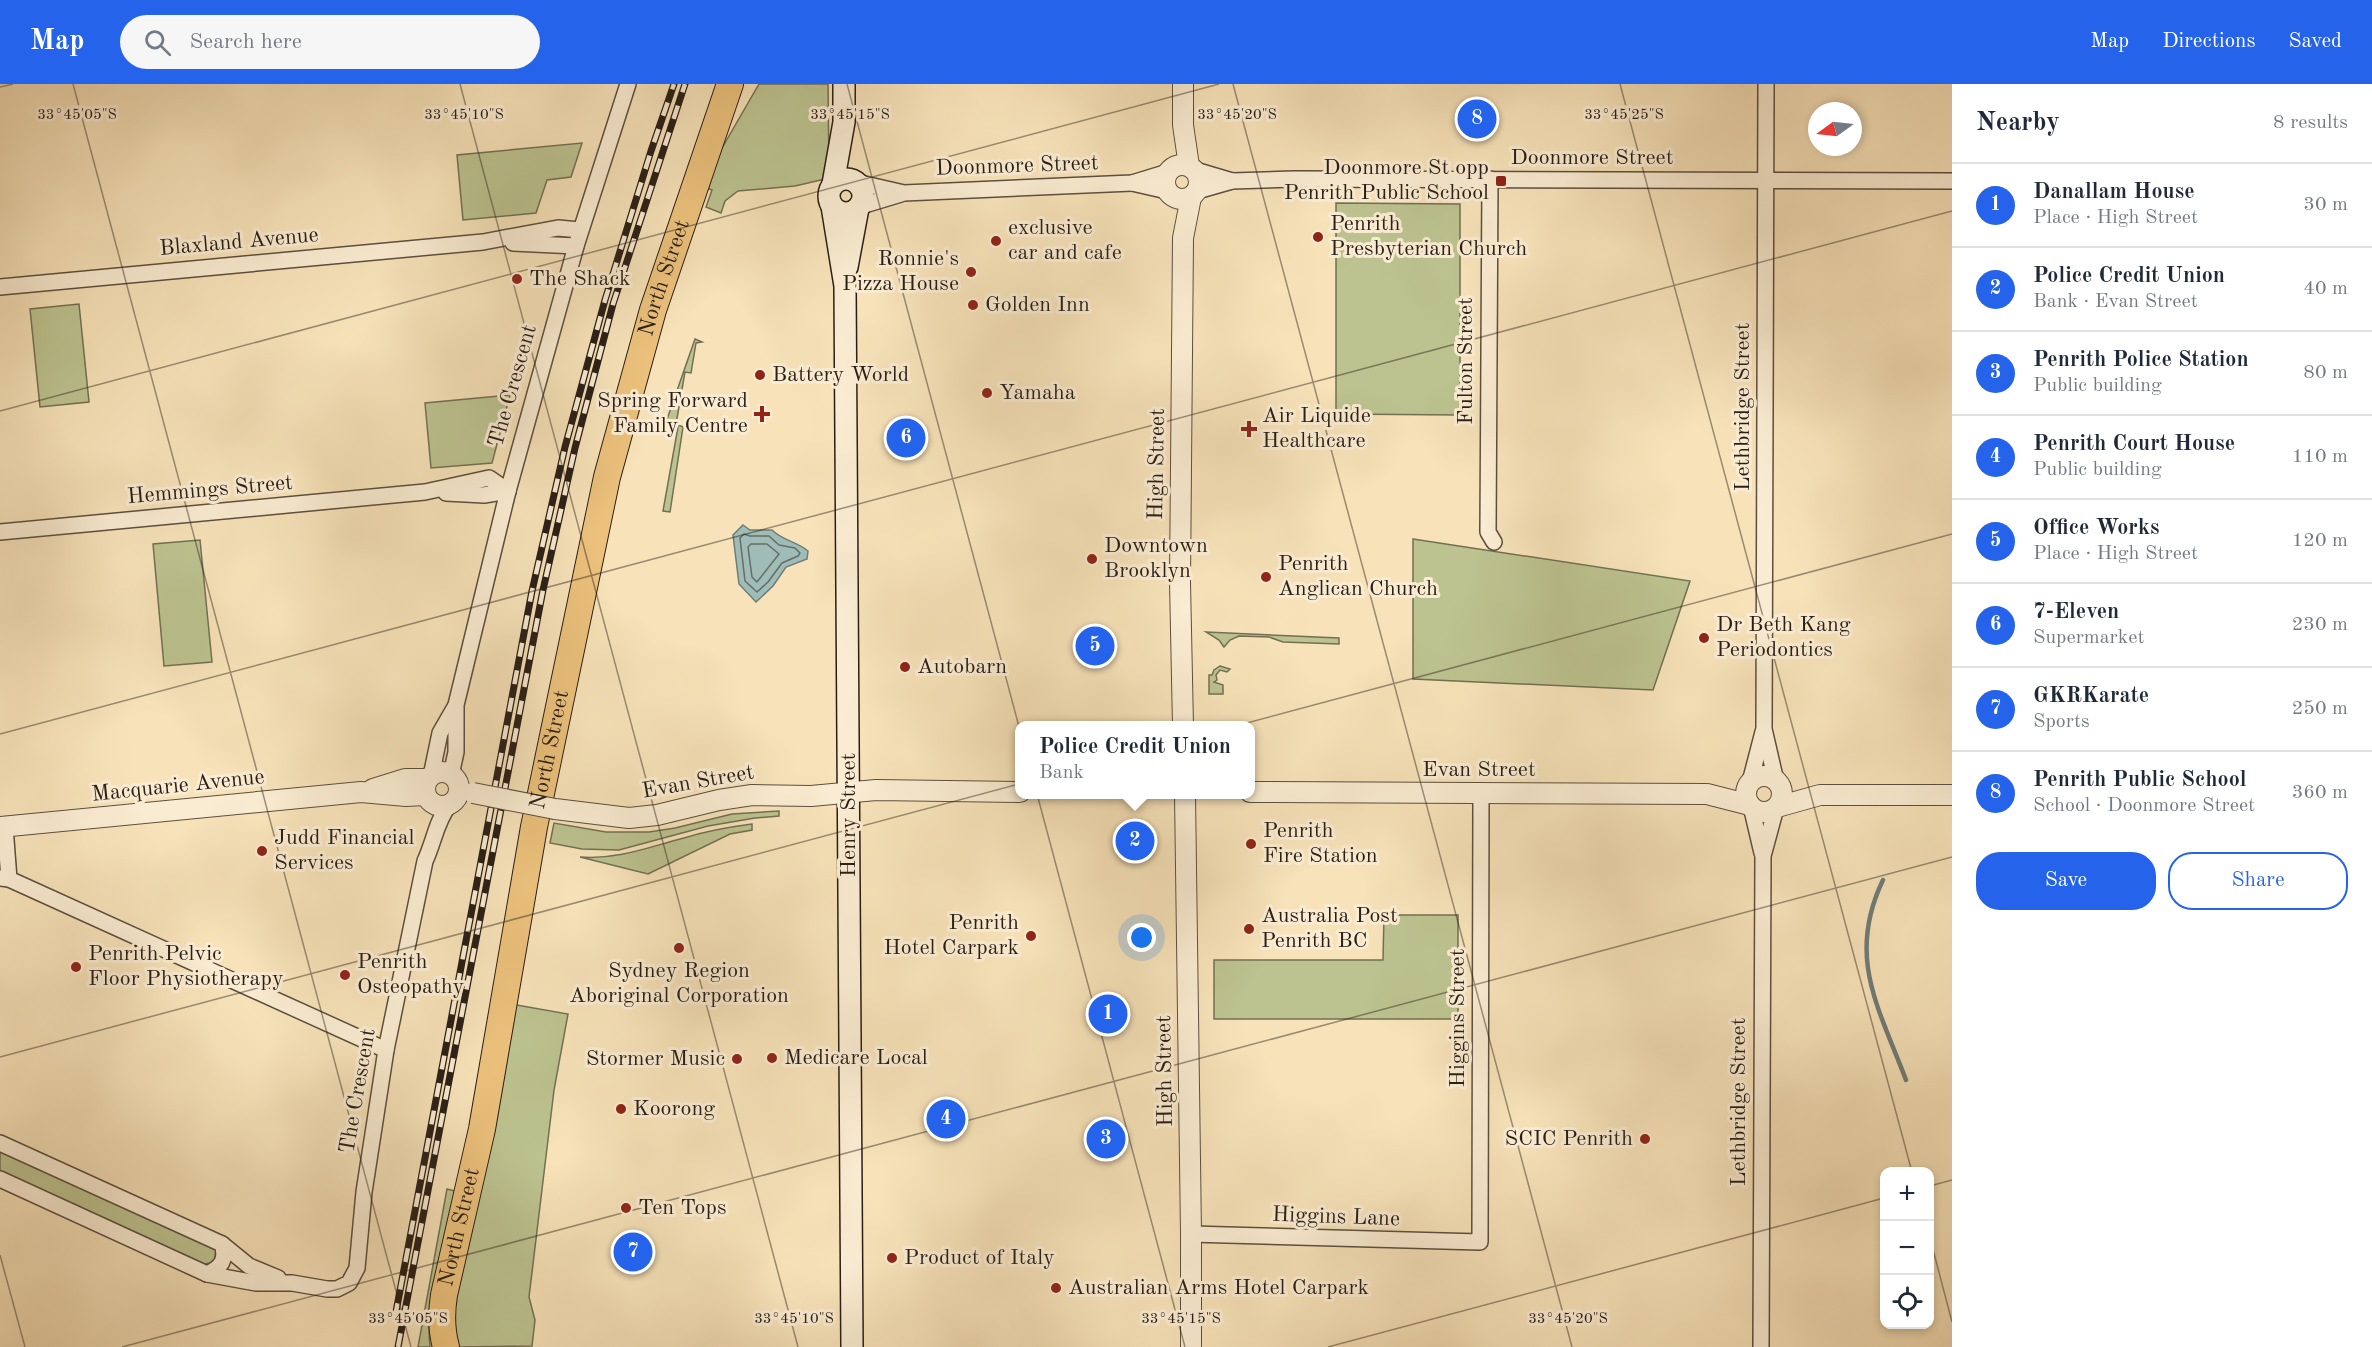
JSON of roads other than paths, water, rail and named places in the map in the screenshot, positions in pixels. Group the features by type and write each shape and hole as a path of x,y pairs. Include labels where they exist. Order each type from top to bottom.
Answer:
{"highway":[{"name":"North Street","path":"446,1347 441,1313 444,1295 482,1129 534,827 607,477 671,252 704,164 718,115 730,84"},
{"name":"North Street","path":"704,164 729,123 747,84"}],"main road":[{"path":"843,85 844,122 855,182"},
{"path":"833,184 841,179 855,182 860,186 863,197 858,208 844,213 832,206 828,197 833,184 844,122"},
{"name":"Henry Street","path":"832,206 845,282 852,1347"},
{"name":"Henry Street","path":"845,282 858,208"}],"street":[{"name":"The Crescent","path":"292,1283 337,1289 349,1283 357,1268 364,1192 386,1050 425,861 434,843 438,822 458,791 456,705 507,490 580,230 628,84"},
{"name":"High Street","path":"1183,84 1180,598 1183,721"},
{"name":"Lethbridge Street","path":"1766,84 1764,729 1776,781"},
{"name":"Doonmore Street","path":"855,182 904,193 1182,181 1490,179 1952,181"},
{"name":"Fulton Street","path":"1490,179 1488,532 1494,542"},
{"name":"Doonmore Street","path":"858,208 904,193"},
{"name":"Blaxland Avenue","path":"0,287 483,242 558,228 580,230"},
{"name":"Blaxland Avenue","path":"483,242 576,246"},
{"name":"Hemmings Street","path":"0,532 425,492 484,495 507,490"},
{"name":"The Crescent","path":"428,783 440,733 456,705"},
{"name":"Lethbridge Street","path":"1750,783 1764,729"},
{"name":"Macquarie Avenue","path":"3,827 361,792 406,796 443,772 458,791"},
{"path":"1820,795 1765,776 1750,783 1746,792 1750,806 1760,812 1820,795 1952,795"},
{"path":"1776,781 1782,797 1776,807"},
{"path":"428,783 435,805 458,791"},
{"name":"Evan Street","path":"1255,792 1707,794 1750,783"},
{"name":"Evan Street","path":"458,791 588,814 636,817 657,815 736,797 771,794 812,796 876,790 1015,792"},
{"name":"Higgins Street","path":"1472,1242 1481,794"},
{"name":"Evan Street","path":"1707,794 1750,806"},
{"name":"High Street","path":"1185,799 1191,1347"},
{"name":"Lethbridge Street","path":"1750,806 1763,856"},
{"name":"Lethbridge Street","path":"1761,1347 1763,856 1776,807"},
{"path":"3,827 4,878 386,1050"},
{"path":"0,1143 222,1244 260,1272 292,1283"},
{"path":"0,1179 207,1274 256,1283 292,1283"},
{"name":"Higgins Lane","path":"1191,1234 1472,1242"},
{"path":"207,1274 219,1268 223,1263 225,1257 222,1244"}],"water":[{"path":"743,525 750,530 772,530 808,551 807,559 786,567 773,586 756,602 739,584 733,535"}],"waterway":[{"path":"1883,880 1872,908 1867,934 1867,958 1870,982 1877,1005 1906,1080"}],"railway":[{"path":"395,1317 532,591 565,447 605,300 674,84"},
{"path":"398,1347 543,590 575,448 613,304 685,84"}],"place":[{"name":"Penrith Public School","path":"1477,119"},
{"name":"Doonmore St opp Penrith Public School","path":"1501,181"},
{"name":"Penrith Presbyterian Church","path":"1318,237"},
{"name":"exclusive car and cafe","path":"996,241"},
{"name":"Ronnie's Pizza House","path":"971,272"},
{"name":"The Shack","path":"517,279"},
{"name":"Golden Inn","path":"973,305"},
{"name":"Battery World","path":"760,375"},
{"name":"Yamaha","path":"987,393"},
{"name":"Spring Forward Family Centre","path":"762,414"},
{"name":"Air Liquide Healthcare","path":"1249,429"},
{"name":"7-Eleven","path":"906,438"},
{"name":"Downtown Brooklyn","path":"1092,559"},
{"name":"Penrith Anglican Church","path":"1266,577"},
{"name":"Dr Beth Kang Periodontics","path":"1704,638"},
{"name":"Office Works","path":"1095,646"},
{"name":"Autobarn","path":"905,667"},
{"name":"Police Credit Union","path":"1135,841"},
{"name":"Penrith Fire Station","path":"1251,844"},
{"name":"Judd Financial Services","path":"262,851"},
{"name":"Australia Post Penrith BC","path":"1249,929"},
{"name":"Penrith Hotel Carpark","path":"1031,936"},
{"name":"Sydney Region Aboriginal Corporation","path":"679,948"},
{"name":"Penrith Pelvic Floor Physiotherapy","path":"76,967"},
{"name":"Penrith Osteopathy","path":"345,975"},
{"name":"Danallam House","path":"1108,1014"},
{"name":"Medicare Local","path":"772,1058"},
{"name":"Stormer Music","path":"737,1059"},
{"name":"Koorong","path":"621,1109"},
{"name":"Penrith Court House","path":"946,1119"},
{"name":"Penrith Police Station","path":"1106,1139"},
{"name":"SCIC Penrith","path":"1645,1139"},
{"name":"Ten Tops","path":"626,1208"},
{"name":"GKRKarate","path":"633,1252"},
{"name":"Product of Italy","path":"892,1258"},
{"name":"Australian Arms Hotel Carpark","path":"1056,1288"}]}
